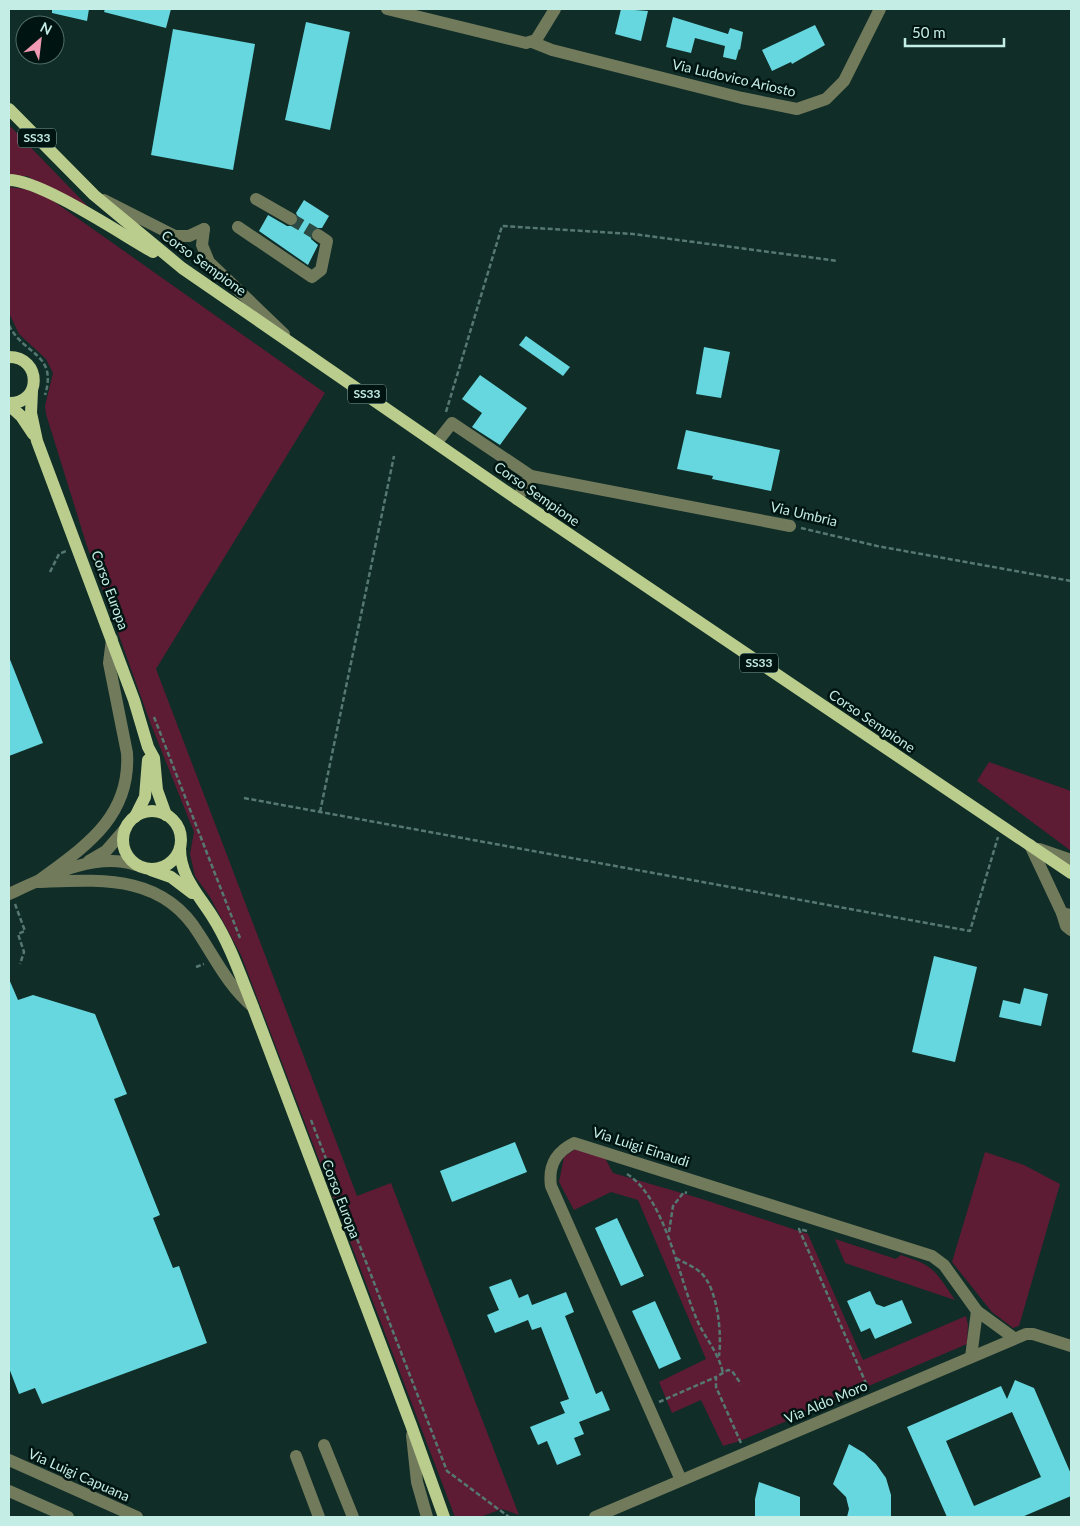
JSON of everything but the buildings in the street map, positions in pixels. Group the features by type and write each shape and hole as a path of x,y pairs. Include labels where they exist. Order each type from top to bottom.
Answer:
{"main road":[{"name":"Corso Sempione","path":"9,109 94,195 182,268 437,442 517,499 1071,873"},
{"path":"9,180 23,182 43,189 182,268"},
{"path":"9,346 27,363"},
{"path":"9,357 20,359 27,363"},
{"name":"Corso Europa","path":"27,363 35,378 32,391 31,413 39,445 112,639 148,747 154,758 157,790 166,815"},
{"path":"9,404 22,401 32,391"},
{"name":"Corso Europa","path":"9,404 20,416 39,445"},
{"name":"Corso Europa","path":"135,817 145,797 148,747"},
{"path":"154,811 166,815 177,826 180,833 180,848 177,856 165,867 149,870 136,865 124,848 123,842 126,828 135,817 154,811"},
{"name":"Corso Europa","path":"180,848 182,865 198,897 212,916 253,1008 444,1517"},
{"name":"Corso Europa","path":"149,870 171,877 198,897"}],"street":[{"name":"Via Ludovico Ariosto","path":"387,9 402,11 512,41 532,42 552,50 742,98 797,108 809,106 826,99 844,82 880,9"},
{"path":"532,42 538,37 555,9"},
{"path":"94,195 175,236 189,236 204,229 202,245 209,262 297,346"},
{"path":"256,199 291,219"},
{"path":"238,227 312,277 321,270 327,241 318,235"},
{"path":"437,442 452,424 530,476 517,499"},
{"name":"Via Umbria","path":"530,476 790,526"},
{"path":"37,882 94,837 115,811 122,796 128,767 127,752 109,663 112,639"},
{"path":"9,894 82,865 106,851 126,828"},
{"path":"1030,845 1071,860"},
{"path":"1030,845 1066,914 1066,926 1071,930"},
{"path":"82,865 120,860 136,865"},
{"path":"37,882 124,882 160,896 186,916 232,988 253,1008"},
{"name":"Via Luigi Einaudi","path":"681,1480 551,1186 551,1168 559,1152 574,1143 581,1143 932,1256 944,1265 977,1311 1014,1338"},
{"path":"971,1357 977,1311"},
{"name":"Via Aldo Moro","path":"595,1517 1014,1338 1033,1334 1071,1346"},
{"path":"411,1425 417,1482 427,1517"},
{"path":"324,1445 353,1517"},
{"path":"296,1456 319,1517"},
{"name":"Via Luigi Capuana","path":"9,1460 137,1517"},
{"path":"9,1491 68,1517"}],"path":[{"path":"444,422 502,226 633,234 838,261"},
{"path":"9,325 15,337 43,359 48,372 48,382 42,402"},
{"path":"320,812 394,456"},
{"name":"Via Umbria","path":"790,526 877,546 1071,581"},
{"path":"50,572 59,554 70,549"},
{"path":"151,710 241,942"},
{"path":"244,798 970,931 1002,826"},
{"path":"9,894 25,931 18,934 24,952 20,964"},
{"path":"310,1118 448,1471 509,1517"},
{"path":"624,1173 629,1175 644,1194 668,1233 695,1316 719,1356"},
{"path":"668,1233 675,1202 684,1192 690,1194"},
{"path":"802,1214 807,1231 798,1229 874,1398"},
{"path":"676,1258 700,1272 710,1286 719,1323 719,1356 723,1373"},
{"path":"649,1407 723,1373 732,1371 741,1384"},
{"path":"716,1377 716,1388 745,1453"}],"shaded area":[{"path":"9,125 102,221 27,176 9,177"},
{"path":"9,187 25,189 49,198 325,393 156,669 357,1196 391,1183 519,1515 502,1509 480,1517 455,1517 241,955 210,897 195,876 190,854 194,832 150,722 86,543 46,414 45,406 53,373 46,359 19,334 9,313"},
{"path":"989,762 1071,791 1071,851 977,781"},
{"path":"575,1149 605,1158 613,1173 702,1199 808,1234 863,1360 966,1316 968,1325 967,1344 740,1441 723,1446 701,1400 672,1413 659,1382 706,1359 638,1200 611,1192 574,1210 559,1182 564,1157"},
{"path":"985,1152 1024,1165 1060,1184 1019,1326 1013,1328 992,1312 952,1262"},
{"path":"835,1239 896,1259 901,1255 928,1266 938,1276 955,1300 845,1263"}],"tunnel":[{"path":"291,219 318,235"}]}
